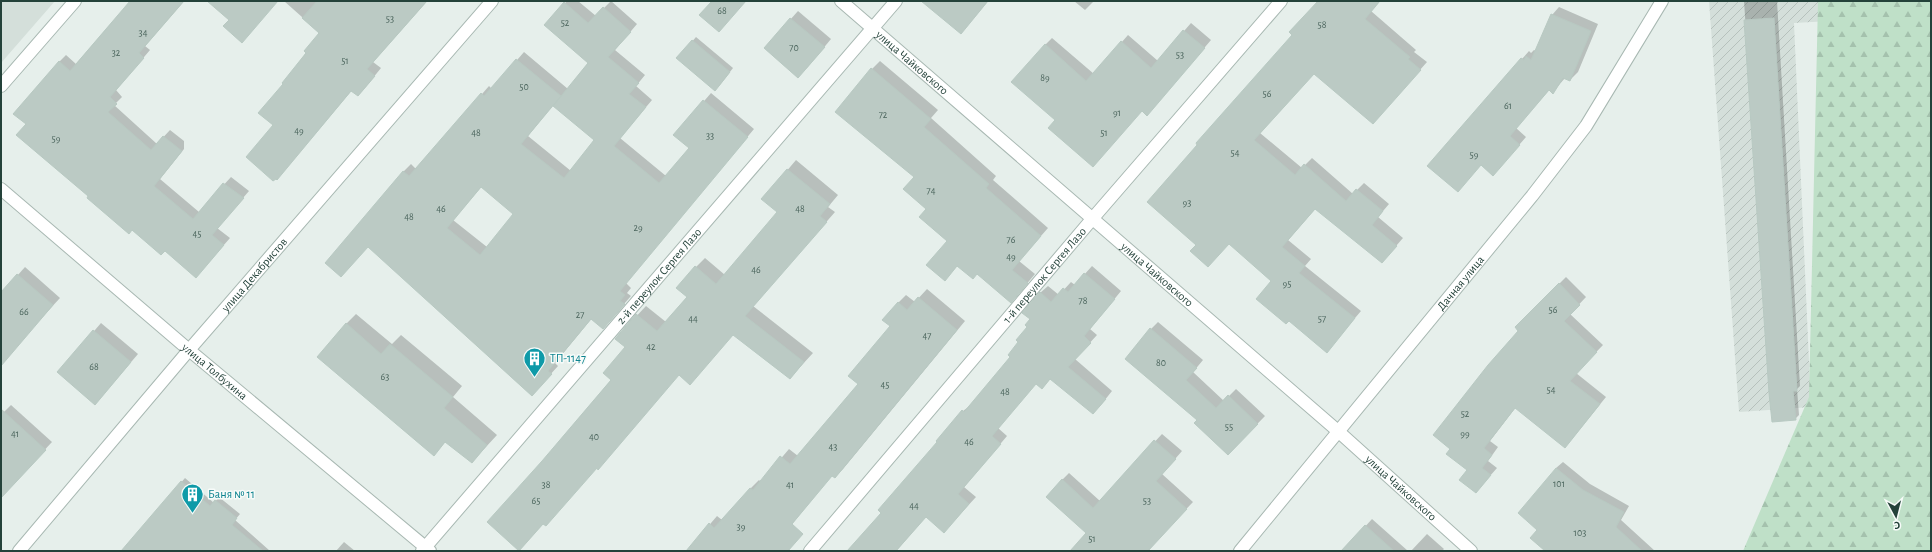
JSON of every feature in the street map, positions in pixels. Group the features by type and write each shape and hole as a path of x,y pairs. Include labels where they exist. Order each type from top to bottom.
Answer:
{"street":[{"path":"1,86 76,1"},
{"name":"улица Декабристов","path":"19,551 189,350 492,1"},
{"name":"улица Чайковского","path":"841,1 1339,432 1471,551"},
{"name":"2-й переулок Сергея Лазо","path":"426,550 896,1"},
{"name":"1-й переулок Сергея Лазо","path":"810,551 1093,218 1281,1"},
{"name":"Дачная улица","path":"1240,551 1527,202 1586,126 1662,1"},
{"name":"улица Толбухина","path":"1,189 426,550"}],"shaded area":[{"path":"1,1 55,1 1,63"},
{"path":"1709,1 1829,1 1830,21 1794,23 1811,407 1739,412"}],"green space":[{"path":"1818,1 1931,1 1931,551 1743,551 1809,397"}],"building":[{"path":"130,1 184,1 139,53 144,58 110,97 117,104 108,112 151,150 163,136 182,151 154,186 193,219 223,183 244,198 212,235 224,245 196,278 165,251 161,255 132,230 129,234 87,198 88,196 16,135 26,124 13,114 59,61 70,71"},
{"path":"207,1 278,1 242,43 223,26 229,20"},
{"path":"317,1 427,1 367,69 375,76 358,96 351,91 277,180 276,179 273,181 246,157 273,125 258,113 283,84 282,83 306,53 304,51 319,33 302,18"},
{"path":"712,1 746,1 719,32 699,15"},
{"path":"921,1 988,1 961,34"},
{"path":"1318,1 1380,1 1365,19 1410,57 1408,59 1421,70 1373,124 1314,74 1254,140 1295,175 1304,164 1346,201 1356,189 1383,211 1372,225 1397,246 1382,263 1315,209 1282,247 1305,266 1299,273 1355,318 1327,353 1289,321 1286,324 1256,299 1271,281 1229,244 1208,267 1190,251 1196,245 1147,202 1197,145 1196,143 1292,35 1289,32"},
{"path":"564,2 588,23 603,7 631,32 608,57 639,83 629,94 646,107 614,146 659,183 689,148 673,135 703,100 748,137 620,291 625,295 620,301 625,304 603,329 591,319 548,371 552,374 532,396 368,247 341,277 325,263 403,171 409,176 481,93 484,96 516,59 561,96 521,144 564,178 594,140 553,106 588,63 544,25","holes":["481,187 513,214 480,255 447,228"]},
{"path":"1551,14 1591,31 1570,81 1563,78 1553,94 1549,90 1510,136 1520,145 1493,176 1481,165 1458,192 1427,166 1521,58 1524,60 1526,56 1531,60"},
{"path":"790,18 825,47 798,78 764,48"},
{"path":"1774,18 1797,391 1793,391 1796,420 1772,422 1744,20"},
{"path":"1183,30 1205,48 1147,116 1142,111 1093,167 1048,128 1055,120 1011,82 1045,44 1086,81 1121,41 1151,68"},
{"path":"692,40 730,72 715,91 676,58"},
{"path":"871,68 931,119 924,127 989,184 986,188 1041,236 1012,270 1028,283 1011,303 977,274 973,279 957,266 945,281 926,265 947,241 919,217 926,209 903,189 914,177 835,112"},
{"path":"787,169 830,204 820,216 827,222 745,316 804,362 790,379 733,335 690,385 679,375 598,470 597,468 546,526 543,524 519,551 487,522 542,461 611,380 603,373 625,347 615,339 636,314 657,331 687,297 676,288 695,266 716,284 777,212 761,199"},
{"path":"1084,273 1115,299 1084,336 1091,343 1068,367 1106,399 1093,414 1050,379 1042,389 1036,384 992,436 1001,444 958,494 969,504 944,533 926,517 896,551 847,551 881,513 878,510 937,442 936,441 962,410 964,412 1010,357 1008,355 1018,342 1016,340 1027,327 1025,325 1030,319 1022,313 1040,292 1051,302 1063,288 1068,292"},
{"path":"17,274 53,305 1,366 1,292"},
{"path":"1559,283 1580,305 1564,321 1597,352 1570,381 1600,404 1565,448 1515,408 1484,448 1492,455 1482,468 1491,475 1476,493 1459,480 1467,470 1446,454 1450,449 1433,435 1488,365 1518,331 1515,327"},
{"path":"918,297 957,330 835,478 832,476 792,524 803,534 788,551 686,551 709,523 714,528 750,488 753,490 780,456 790,464 858,384 848,376 890,326 882,320 898,302 907,310"},
{"path":"346,323 381,354 390,344 453,397 444,408 487,445 472,463 445,442 434,456 317,357"},
{"path":"1150,328 1197,368 1186,380 1216,408 1228,395 1258,424 1228,455 1194,423 1197,420 1125,359"},
{"path":"93,330 131,362 95,405 57,372"},
{"path":"1,409 46,450 1,498"},
{"path":"1154,440 1176,459 1156,481 1187,509 1148,551 1070,551 1086,533 1046,497 1062,479 1093,508"},
{"path":"1556,468 1583,490 1624,512 1616,527 1642,551 1545,551 1530,538 1537,530 1518,513"},
{"name":"Баня № 11","path":"181,481 210,506 215,500 237,518 232,525 263,551 121,551"},
{"path":"1365,525 1394,551 1341,551"}],"place":[{"name":"ТП-1147","path":"534,378"},
{"name":"Баня № 11","path":"192,514"}]}
